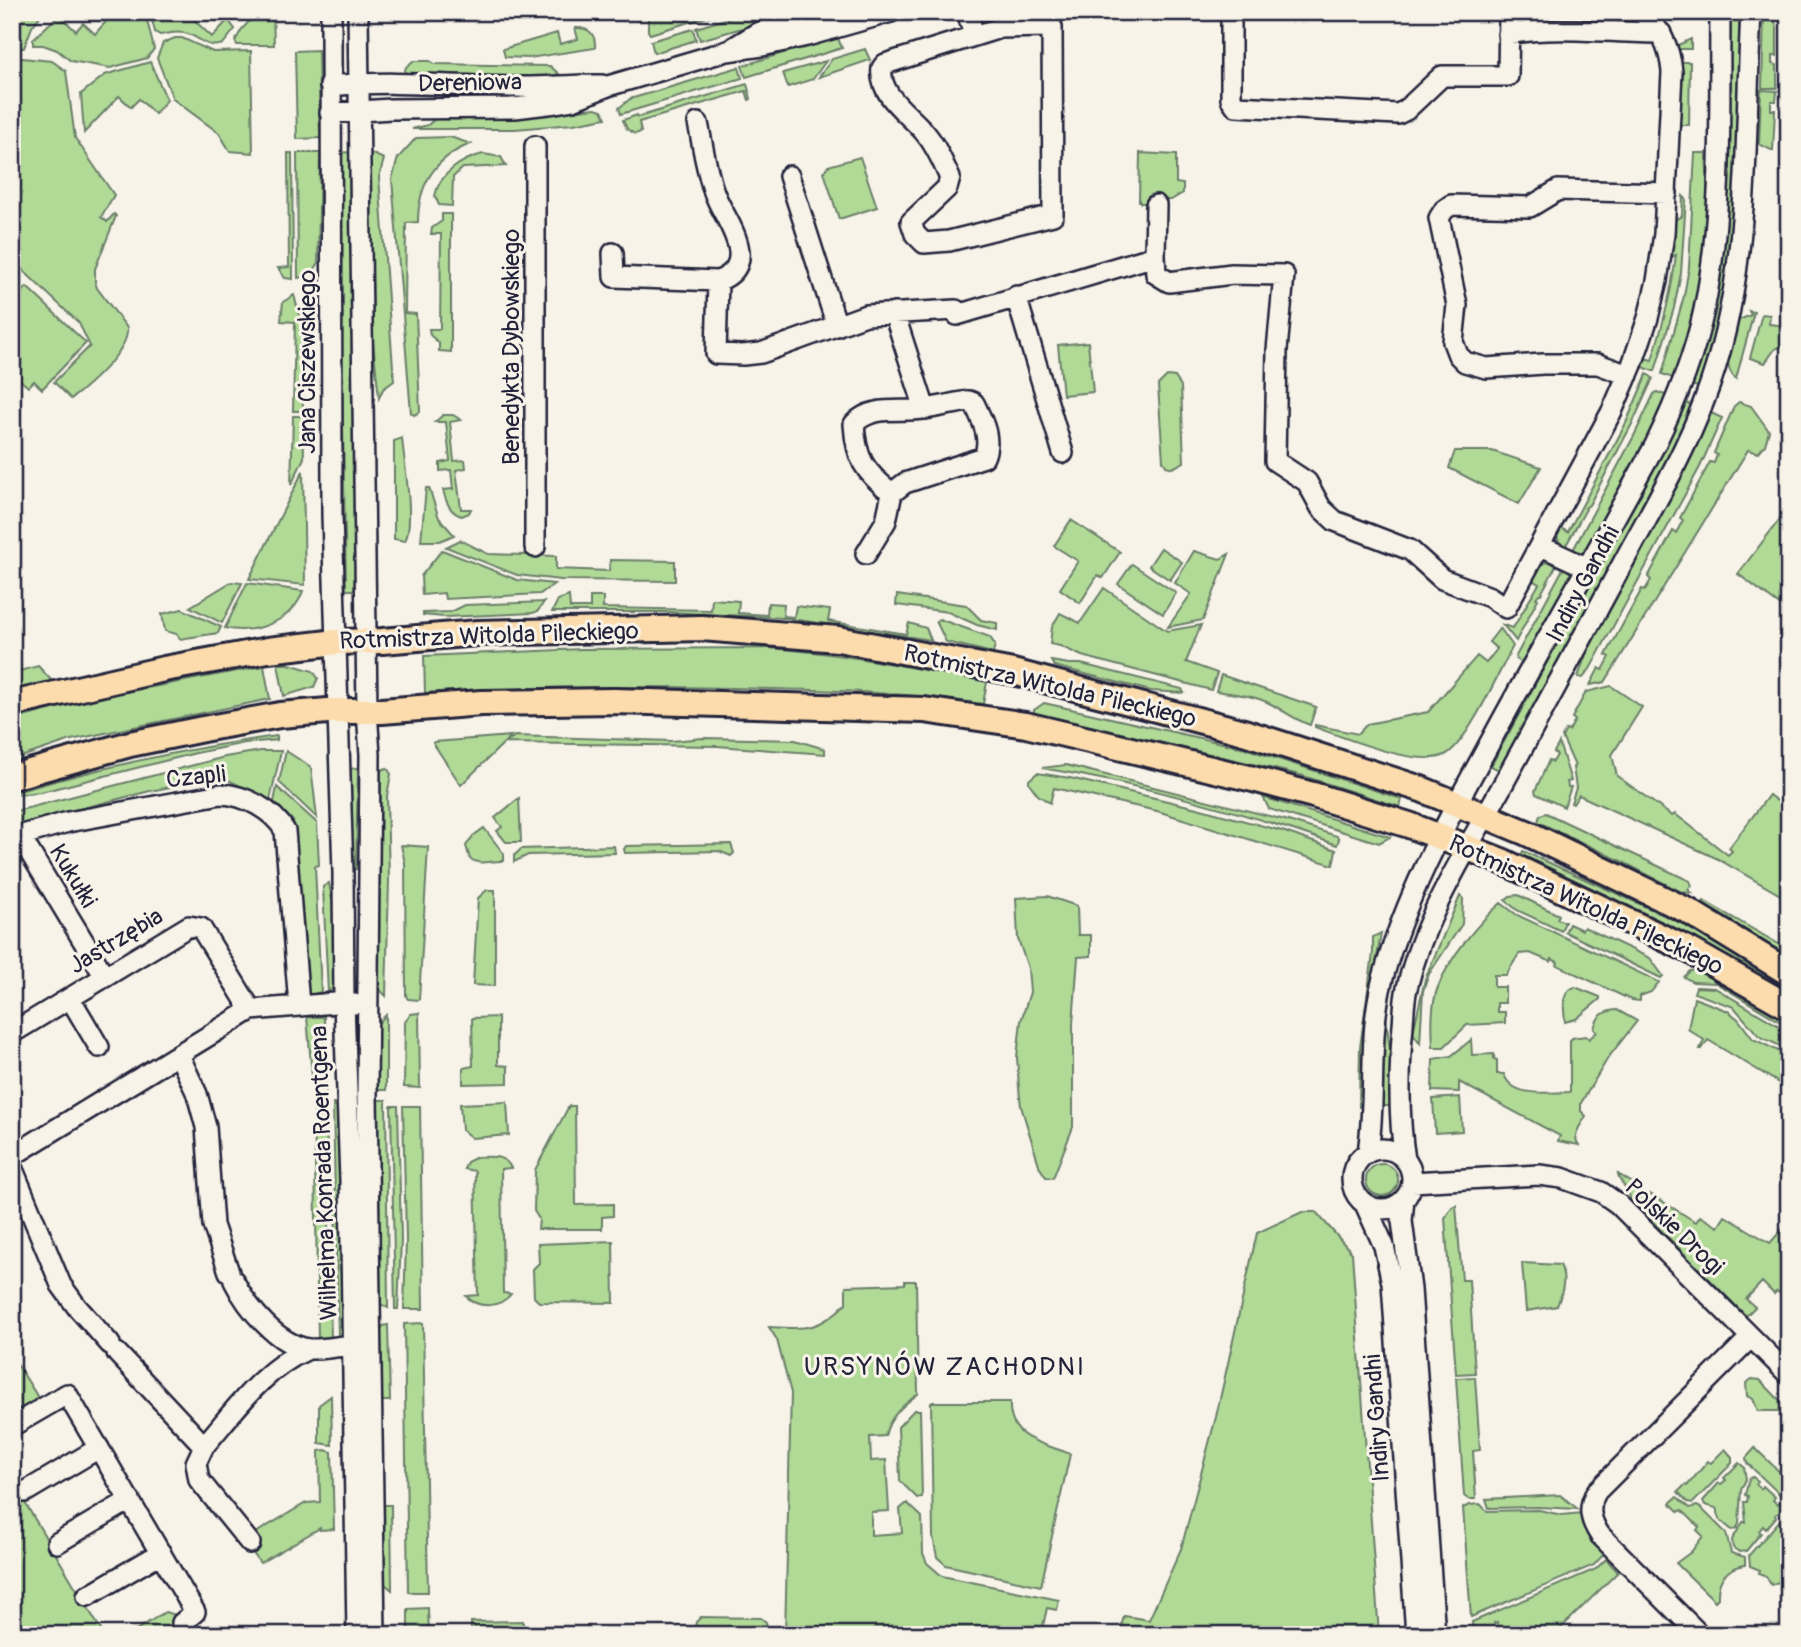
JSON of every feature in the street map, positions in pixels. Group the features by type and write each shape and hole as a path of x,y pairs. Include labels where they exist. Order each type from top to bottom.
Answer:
{"main road":[{"name":"Rotmistrza Witolda Pileckiego","path":"12,704 164,669 268,650 337,642 500,632 702,628 838,639 1002,669 1244,732 1421,789 1563,850 1688,911 1789,972"},
{"name":"Rotmistrza Witolda Pileckiego","path":"12,778 131,744 280,715 481,703 601,701 924,710 1026,725 1313,794 1512,866 1689,950 1789,1007"}],"street":[{"name":"Jana Ciszewskiego","path":"331,12 332,515 337,711"},
{"path":"358,12 367,711"},
{"name":"Dereniowa","path":"727,51 757,33 824,12"},
{"name":"Dereniowa","path":"330,113 359,110 516,108 573,100 608,86 727,51 762,47 891,12"},
{"path":"967,12 974,35"},
{"path":"1231,12 1231,99 1238,106 1400,113 1442,76 1508,76 1509,12"},
{"path":"1156,205 1156,274 1169,282 1232,274 1284,275 1277,350 1275,461 1307,482 1329,517 1410,550 1442,579 1490,597 1506,608 1608,419 1628,375 1648,318 1657,281 1667,193 1672,72 1671,59 1661,33 1641,12"},
{"name":"Indiry Gandhi","path":"1368,1152 1371,1134 1371,1054 1382,982 1403,917 1457,804 1666,423 1685,376 1704,312 1715,237 1720,12"},
{"name":"Indiry Gandhi","path":"1405,1160 1400,1112 1406,992 1417,951 1466,848 1675,466 1712,380 1730,317 1740,257 1751,12"},
{"path":"1052,27 1053,215 974,236 928,244 915,234 911,222 947,188 950,178 927,134 892,100 883,79 883,68 885,64 974,35 1000,28 1052,27"},
{"path":"1508,34 1556,30 1661,33"},
{"name":"Dereniowa","path":"330,86 358,83 530,88 571,84 608,86"},
{"path":"613,253 614,277 718,281 725,278 734,267 738,242 734,229 714,194 698,123"},
{"name":"Benedykta Dybowskiego","path":"535,146 535,547"},
{"path":"789,176 837,327"},
{"path":"1628,375 1598,364 1531,364 1486,368 1465,362 1452,342 1457,305 1439,218 1444,209 1451,205 1530,207 1558,190 1667,193"},
{"path":"718,281 716,354 743,355 761,352 866,315 956,310 957,315 1155,256"},
{"path":"1016,296 1063,453"},
{"path":"894,313 925,410"},
{"path":"866,554 886,521 892,494 905,483 984,457 987,451 985,429 974,403 969,401 925,410 879,411 866,415 854,424 856,447 866,469 892,494"},
{"path":"1541,546 1588,568"},
{"name":"Wilhelma Konrada Roentgena","path":"337,711 343,873 357,1635"},
{"name":"Wilhelma Konrada Roentgena","path":"367,711 370,755 368,1096 375,1635"},
{"name":"Czapli","path":"16,837 68,822 221,794 240,797 269,813 285,831 299,1005"},
{"name":"Kukułki","path":"16,837 105,977"},
{"name":"Jastrzębia","path":"12,1033 189,926 201,928 251,1010"},
{"path":"70,998 99,1047"},
{"path":"12,1156 251,1010 344,1002 369,1005"},
{"path":"179,1055 197,1094 206,1127 213,1225 231,1277 248,1306 267,1325 290,1341 308,1349"},
{"path":"1388,1149 1405,1160 1411,1171 1408,1191 1395,1206 1385,1209 1364,1204 1356,1194 1352,1180 1358,1160 1368,1152 1388,1149"},
{"path":"12,1167 56,1276 77,1307 204,1446"},
{"name":"Polskie Drogi","path":"1408,1191 1449,1182 1539,1175 1562,1178 1601,1192 1618,1204 1789,1375"},
{"name":"Indiry Gandhi","path":"1408,1191 1402,1221 1412,1289 1435,1635"},
{"name":"Indiry Gandhi","path":"1364,1204 1384,1246 1392,1283 1416,1635"},
{"path":"1700,1635 1600,1535 1591,1518 1591,1503 1597,1492 1751,1337"},
{"path":"250,1543 199,1480 195,1464 204,1446 271,1371 290,1357 308,1349 353,1345"},
{"path":"12,1426 67,1394 195,1612 182,1623 182,1635"},
{"path":"25,1492 99,1448"},
{"path":"57,1543 130,1500"},
{"path":"87,1597 161,1553"}],"green space":[{"path":"12,12 43,12 32,27 24,48 12,47"},
{"path":"105,12 145,12 154,49 147,58 110,68 71,61 57,50 33,45 33,39 59,15 76,31 83,23 95,34 110,17"},
{"path":"150,12 200,12 194,20 212,37 228,20 235,29 223,44 217,45 207,44 184,33 160,35 155,32"},
{"path":"258,12 273,12 274,45 237,45 235,41 242,29"},
{"path":"648,12 723,12 650,34"},
{"path":"749,12 753,25 700,40 696,28"},
{"path":"1729,12 1740,12 1734,224 1725,301 1701,388 1691,385"},
{"path":"1764,13 1773,18 1777,27 1777,56 1772,56 1772,64 1777,65 1777,88 1762,88"},
{"path":"575,28 591,32 595,48 529,58 505,57 503,49 557,33 560,44 578,39"},
{"path":"693,29 696,40 654,53 651,41"},
{"path":"837,36 842,48 746,77 742,66"},
{"path":"182,38 213,52 251,51 253,153 230,151 219,133 173,99 157,58 163,43"},
{"path":"1691,39 1691,49 1680,49 1679,62 1690,62 1689,125 1676,125 1674,47"},
{"path":"865,49 870,60 819,77 832,59"},
{"path":"318,50 320,138 297,139 295,51"},
{"path":"12,57 52,61 66,71 75,138 114,195 101,217 107,222 114,214 116,216 95,269 95,282 127,328 126,337 115,357 71,399 54,382 90,346 79,323 12,260"},
{"path":"413,61 430,61 435,64 550,66 560,75 509,78 404,74 406,67"},
{"path":"826,61 813,79 788,87 783,73"},
{"path":"150,62 167,100 155,114 139,99 131,107 119,96 84,133 81,94 105,75"},
{"path":"739,67 742,78 621,114 619,108 630,99"},
{"path":"747,84 751,99 749,100 746,91 639,122 641,132 635,134 627,129 623,120 637,115 638,117"},
{"path":"1761,90 1777,91 1776,101 1771,101 1771,110 1775,110 1773,151 1759,144"},
{"path":"595,108 602,110 606,118 515,129 412,129 428,125 437,117 525,117"},
{"path":"450,137 471,144 448,156 438,165 425,184 418,222 406,223 405,313 416,314 420,412 414,415 411,413 392,179 398,158 416,138"},
{"path":"351,152 358,590 346,590 338,153"},
{"path":"288,153 292,153 293,279 285,278 278,268 289,267"},
{"path":"297,153 320,153 318,264 311,275 298,278"},
{"path":"370,153 384,159 379,177 394,381 383,389 379,398 373,342"},
{"path":"1140,153 1176,155 1176,183 1183,184 1183,193 1171,200 1141,203"},
{"path":"1695,153 1706,153 1705,239 1690,323 1675,379 1662,374 1684,296 1689,267"},
{"path":"483,154 501,157 506,166 463,168 453,177 452,206 439,205 435,196 441,180 460,163"},
{"path":"860,157 877,207 839,219 824,172 828,166"},
{"path":"1683,196 1686,199 1681,273 1674,308 1653,371 1638,365 1641,357 1652,360 1663,321 1676,255 1665,260 1670,222 1682,216"},
{"path":"442,214 451,214 451,352 439,351 439,343 430,335 429,329 440,329 441,234 431,234 432,228 442,221"},
{"path":"27,287 86,343 42,389 34,381 28,387 12,373 12,302"},
{"path":"294,295 302,325 303,411 293,411 295,322 281,321 283,302"},
{"path":"1749,311 1754,312 1736,379 1728,366 1729,351 1739,320 1751,315"},
{"path":"1762,314 1770,315 1769,324 1789,326 1789,343 1775,349 1765,363 1750,358"},
{"path":"1088,342 1093,392 1063,395 1058,345"},
{"path":"1647,374 1653,378 1633,422 1564,549 1555,530 1557,526 1568,532 1626,423"},
{"path":"1167,376 1175,377 1181,386 1184,462 1173,468 1166,466 1163,461 1158,385"},
{"path":"1657,392 1668,396 1647,442 1586,552 1572,552 1654,394"},
{"path":"1684,402 1693,406 1680,437 1501,771 1491,766 1658,457"},
{"path":"1739,402 1751,406 1769,431 1765,445 1758,453 1748,450 1605,682 1590,685 1599,668 1603,670 1610,657 1606,655 1642,589 1645,590 1651,580 1648,577 1673,531 1676,533 1683,520 1680,518 1710,462 1714,463 1717,455 1714,453 1734,406"},
{"path":"1709,412 1722,418 1700,467 1590,669 1583,678 1578,677 1589,646"},
{"path":"443,415 453,415 461,420 450,422 454,461 465,460 466,468 456,470 461,509 471,509 462,516 449,506 443,490 453,489 451,470 440,471 440,463 450,461 446,422 435,422"},
{"path":"293,416 303,416 304,458 291,485"},
{"path":"402,438 409,506 405,541 394,539 394,441"},
{"path":"1455,451 1492,451 1541,467 1519,504 1449,468"},
{"path":"303,471 305,585 249,579"},
{"path":"426,488 429,488 439,518 454,535 440,541 421,541"},
{"path":"1789,507 1789,612 1738,574"},
{"path":"1071,520 1120,552 1103,578 1098,575 1080,603 1060,589 1078,561 1054,546"},
{"path":"460,540 488,554 556,556 556,569 609,571 610,560 675,561 675,581 561,580 517,575 446,547"},
{"path":"1161,548 1182,562 1170,580 1149,566"},
{"path":"442,550 517,580 554,584 540,594 445,599 444,593 422,595 421,576"},
{"path":"1194,551 1220,559 1229,554 1203,620 1168,627 1191,594 1175,583"},
{"path":"1553,560 1558,562 1541,594 1536,598 1538,599 1516,641 1503,625 1513,628 1539,584 1530,579 1538,565"},
{"path":"1132,564 1176,593 1163,614 1118,584"},
{"path":"1565,565 1572,576 1521,662 1516,656"},
{"path":"231,582 242,583 222,623 190,607"},
{"path":"247,583 303,591 291,610 272,623 248,629 225,628"},
{"path":"1104,588 1167,631 1201,625 1186,662 1217,673 1211,690 1082,656 1050,644 1052,627 1060,613 1080,623"},
{"path":"897,595 966,605 981,620 997,623 997,630 977,625 948,612 896,605"},
{"path":"569,596 570,608 590,608 590,597 603,597 603,608 711,610 712,599 739,601 738,613 767,615 768,603 784,604 783,616 794,617 796,606 830,610 828,621 906,634 909,623 926,628 931,640 785,618 665,612 552,612 558,600"},
{"path":"544,602 538,611 533,613 444,617 423,615 451,612 465,605"},
{"path":"182,609 221,627 218,633 180,639 177,634 165,631 162,614"},
{"path":"939,619 990,637 995,645 993,653 946,642 936,621"},
{"path":"1500,628 1513,646 1473,722 1453,749 1445,755 1417,758 1361,744 1315,727 1358,734 1367,724 1428,712 1477,656 1486,663 1497,649 1489,642"},
{"path":"769,648 852,657 987,682 983,704 890,694 733,688 579,687 425,693 424,656 582,649"},
{"path":"1051,661 1081,664 1182,689 1184,693 1151,691 1054,666"},
{"path":"278,664 289,664 313,671 318,678 314,687 284,696"},
{"path":"38,666 52,681 12,691 12,673"},
{"path":"264,666 270,699 71,740 12,760 12,720 94,698"},
{"path":"1221,675 1316,707 1310,725 1264,701 1216,691"},
{"path":"1611,686 1642,707 1612,755 1617,776 1672,816 1675,814 1728,855 1732,851 1729,848 1769,795 1777,801 1789,786 1789,900 1716,858 1579,795 1573,804 1571,803 1576,788 1575,766 1562,737 1575,720 1572,718 1586,692"},
{"path":"1044,703 1244,748 1402,799 1400,807 1300,775 1034,713 1034,710"},
{"path":"277,736 277,740 245,743 196,753 41,792 12,795 110,767 210,746"},
{"path":"511,736 461,785 433,743 434,742"},
{"path":"515,736 672,741 703,738 795,740 825,749 825,754 717,746 505,743"},
{"path":"1559,743 1571,781 1567,782 1568,787 1571,787 1564,807 1536,794 1535,791 1549,760 1553,762 1557,755 1554,752"},
{"path":"261,751 281,751 270,800 222,777 150,791 12,826 12,812 225,757"},
{"path":"286,751 311,767 317,818 279,782"},
{"path":"1066,765 1285,820 1337,836 1339,839 1337,845 1191,800 1042,768"},
{"path":"358,768 356,869 352,869 348,769"},
{"path":"387,768 391,774 387,796 389,881 386,996 378,988 381,770"},
{"path":"1037,773 1070,778 1197,808 1282,831 1336,850 1333,865 1157,811 1054,788 1050,803 1038,795 1029,783"},
{"path":"277,787 317,823 319,865 315,866 321,992 311,995 305,992 295,832 293,821 274,802"},
{"path":"1263,797 1390,837 1379,843 1269,809"},
{"path":"519,798 521,842 506,842 497,831 502,827 495,818"},
{"path":"1546,813 1690,881 1692,886 1688,889 1692,893 1681,892 1538,822 1540,815"},
{"path":"484,828 504,854 504,861 482,862 470,859 466,846 473,836"},
{"path":"731,844 734,853 731,856 719,851 625,853 624,849 626,846"},
{"path":"401,845 428,847 419,1000 408,999 406,996 405,863"},
{"path":"614,846 615,853 528,855 514,862 514,856 521,849"},
{"path":"1523,851 1697,930 1789,985 1789,996 1520,859"},
{"path":"329,883 336,922 334,986 328,993 323,887"},
{"path":"487,890 495,890 495,986 473,985 478,898"},
{"path":"1518,895 1559,915 1557,919 1565,922 1561,931 1517,910 1505,900"},
{"path":"1047,896 1077,906 1078,935 1091,935 1091,956 1078,957 1073,1024 1073,1127 1053,1178 1046,1177 1040,1168 1021,1106 1017,1057 1021,1021 1030,992 1028,968 1018,939 1016,898"},
{"path":"1460,896 1463,899 1462,924 1429,974 1423,991 1420,1043 1413,1033 1425,979"},
{"path":"1704,901 1789,950 1789,956 1700,906"},
{"path":"1501,903 1517,915 1659,982 1651,992 1640,996 1640,1001 1631,1000 1557,965 1558,962 1552,959 1551,962 1530,953 1519,954 1506,975 1494,975 1494,987 1505,987 1505,1003 1497,1003 1497,1012 1505,1012 1505,1023 1467,1025 1444,1047 1433,1047 1434,1001 1443,976 1465,942"},
{"path":"1569,924 1582,930 1584,927 1650,958 1663,976 1661,978 1565,932"},
{"path":"1381,933 1364,1036 1363,1107 1359,1107 1360,1047 1373,937"},
{"path":"1704,970 1789,1019 1789,1027 1716,983 1693,982 1684,977 1690,971"},
{"path":"1575,987 1600,999 1576,1019 1565,1022 1565,997 1570,989"},
{"path":"1696,987 1715,988 1789,1032 1789,1050 1759,1036 1734,1007 1694,993"},
{"path":"1694,998 1728,1011 1738,1019 1753,1039 1789,1056 1789,1089 1708,1040 1700,1049 1704,1040 1688,1029"},
{"path":"1617,1010 1637,1021 1608,1058 1581,1103 1581,1111 1586,1116 1576,1134 1579,1145 1558,1141 1560,1136 1459,1082 1459,1092 1432,1091 1433,1059 1451,1056 1471,1040 1472,1055 1494,1054 1497,1074 1504,1074 1508,1082 1515,1087 1523,1091 1542,1093 1570,1092 1570,1041 1572,1038 1586,1036 1589,1039 1597,1032 1594,1029 1599,1018 1604,1013"},
{"path":"419,1013 420,1088 404,1087 405,1022 411,1014"},
{"path":"1384,1014 1392,1068 1391,1106 1380,1106"},
{"path":"386,1015 386,1090 376,1090 378,1023"},
{"path":"307,1017 324,1017 331,1340 318,1341 314,1100"},
{"path":"498,1017 498,1065 508,1066 508,1083 463,1084 463,1068 473,1066 472,1018"},
{"path":"1460,1097 1462,1131 1435,1133 1433,1099"},
{"path":"376,1100 386,1100 388,1308 379,1303"},
{"path":"507,1102 509,1135 472,1138 462,1130 460,1104"},
{"path":"333,1103 340,1103 345,1330 338,1338"},
{"path":"391,1106 398,1106 401,1240 398,1309 395,1309"},
{"path":"403,1106 420,1106 423,1309 404,1309 406,1240"},
{"path":"569,1106 575,1106 576,1205 613,1204 613,1216 602,1217 602,1229 538,1229 539,1219 534,1211 535,1170"},
{"path":"477,1157 501,1158 511,1168 501,1169 503,1293 511,1294 501,1302 489,1305 477,1303 466,1296 478,1295 475,1171 464,1169 467,1162"},
{"path":"1382,1164 1393,1169 1398,1180 1393,1191 1382,1196 1371,1191 1366,1180 1371,1169"},
{"path":"1618,1174 1636,1185 1634,1189 1647,1197 1650,1194 1696,1222 1700,1216 1718,1227 1725,1216 1770,1243 1789,1222 1789,1293 1785,1298 1777,1291 1774,1294 1762,1282 1746,1299 1755,1307 1746,1316 1630,1199"},
{"path":"1456,1205 1462,1280 1469,1280 1475,1373 1456,1374 1445,1218"},
{"path":"1302,1212 1316,1212 1352,1253 1379,1635 1119,1635 1124,1616 1149,1620 1181,1549 1216,1417 1257,1233"},
{"path":"613,1241 614,1303 539,1302 534,1297 533,1269 539,1263 538,1244"},
{"path":"1522,1263 1560,1265 1563,1280 1557,1306 1526,1311"},
{"path":"905,1281 916,1281 918,1394 897,1412 885,1436 870,1437 871,1461 886,1460 889,1511 871,1512 871,1535 902,1533 900,1509 907,1503 922,1517 923,1553 927,1563 942,1576 1059,1600 1057,1610 1047,1608 1041,1635 785,1635 791,1393 777,1340 769,1327 802,1328 828,1319 846,1303 846,1286 905,1284"},
{"path":"423,1323 428,1592 408,1592 404,1324"},
{"path":"388,1325 390,1401 380,1401 379,1332 383,1326"},
{"path":"12,1356 39,1399 12,1416"},
{"path":"1475,1377 1480,1450 1473,1451 1476,1499 1468,1499 1464,1496 1456,1378"},
{"path":"1752,1379 1760,1380 1788,1409 1758,1411 1753,1399 1747,1396 1746,1383"},
{"path":"331,1396 332,1445 319,1443 319,1405"},
{"path":"931,1402 1010,1402 1011,1415 1021,1432 1038,1443 1070,1454 1041,1586 946,1565 937,1557 933,1537"},
{"path":"914,1410 920,1410 922,1497 917,1498 900,1481 898,1427"},
{"path":"1755,1448 1789,1481 1789,1503 1747,1463 1746,1458"},
{"path":"1725,1449 1732,1457 1732,1463 1693,1503 1688,1502 1678,1492 1687,1486 1708,1461 1711,1463"},
{"path":"319,1451 332,1452 334,1529 320,1528 260,1563 250,1549 254,1534 306,1503 320,1502"},
{"path":"1739,1463 1744,1467 1746,1479 1741,1490 1739,1523 1737,1528 1732,1530 1721,1521 1716,1508 1705,1505 1703,1501 1719,1483 1726,1480 1724,1478"},
{"path":"1753,1477 1761,1489 1763,1486 1775,1497 1773,1500 1777,1504 1780,1502 1786,1508 1775,1515 1766,1529 1763,1526 1759,1531 1761,1533 1746,1551 1740,1552 1733,1548 1732,1540 1743,1522 1746,1522 1744,1502 1747,1502 1748,1496 1745,1495 1749,1479"},
{"path":"12,1481 104,1635 12,1635"},
{"path":"1560,1495 1578,1509 1489,1508 1486,1499"},
{"path":"1677,1497 1690,1508 1701,1508 1726,1533 1731,1553 1745,1557 1745,1565 1728,1572 1721,1580 1715,1601 1676,1563 1691,1552 1703,1536 1697,1530 1699,1527 1682,1510 1679,1512 1670,1503"},
{"path":"1480,1504 1487,1511 1539,1510 1562,1515 1582,1513 1606,1552 1594,1565 1471,1617 1463,1508"},
{"path":"381,1505 391,1505 392,1590 382,1577"},
{"path":"1789,1515 1789,1535 1782,1543 1789,1552 1789,1573 1781,1581 1771,1585 1766,1576 1759,1573 1760,1570 1750,1566 1749,1555 1782,1518"},
{"path":"1606,1559 1618,1572 1554,1635 1547,1629 1497,1632 1497,1622 1494,1623 1494,1635 1473,1635 1472,1622 1596,1569"},
{"path":"428,1608 429,1635 408,1635 408,1609"},
{"path":"165,1612 176,1615 172,1627 159,1635 128,1635"},
{"path":"701,1617 761,1618 766,1622 769,1635 693,1635 696,1622"},
{"path":"523,1621 523,1635 471,1635 471,1622"}],"district":[{"name":"URSYNÓW ZACHODNI","path":"945,1367"}]}
